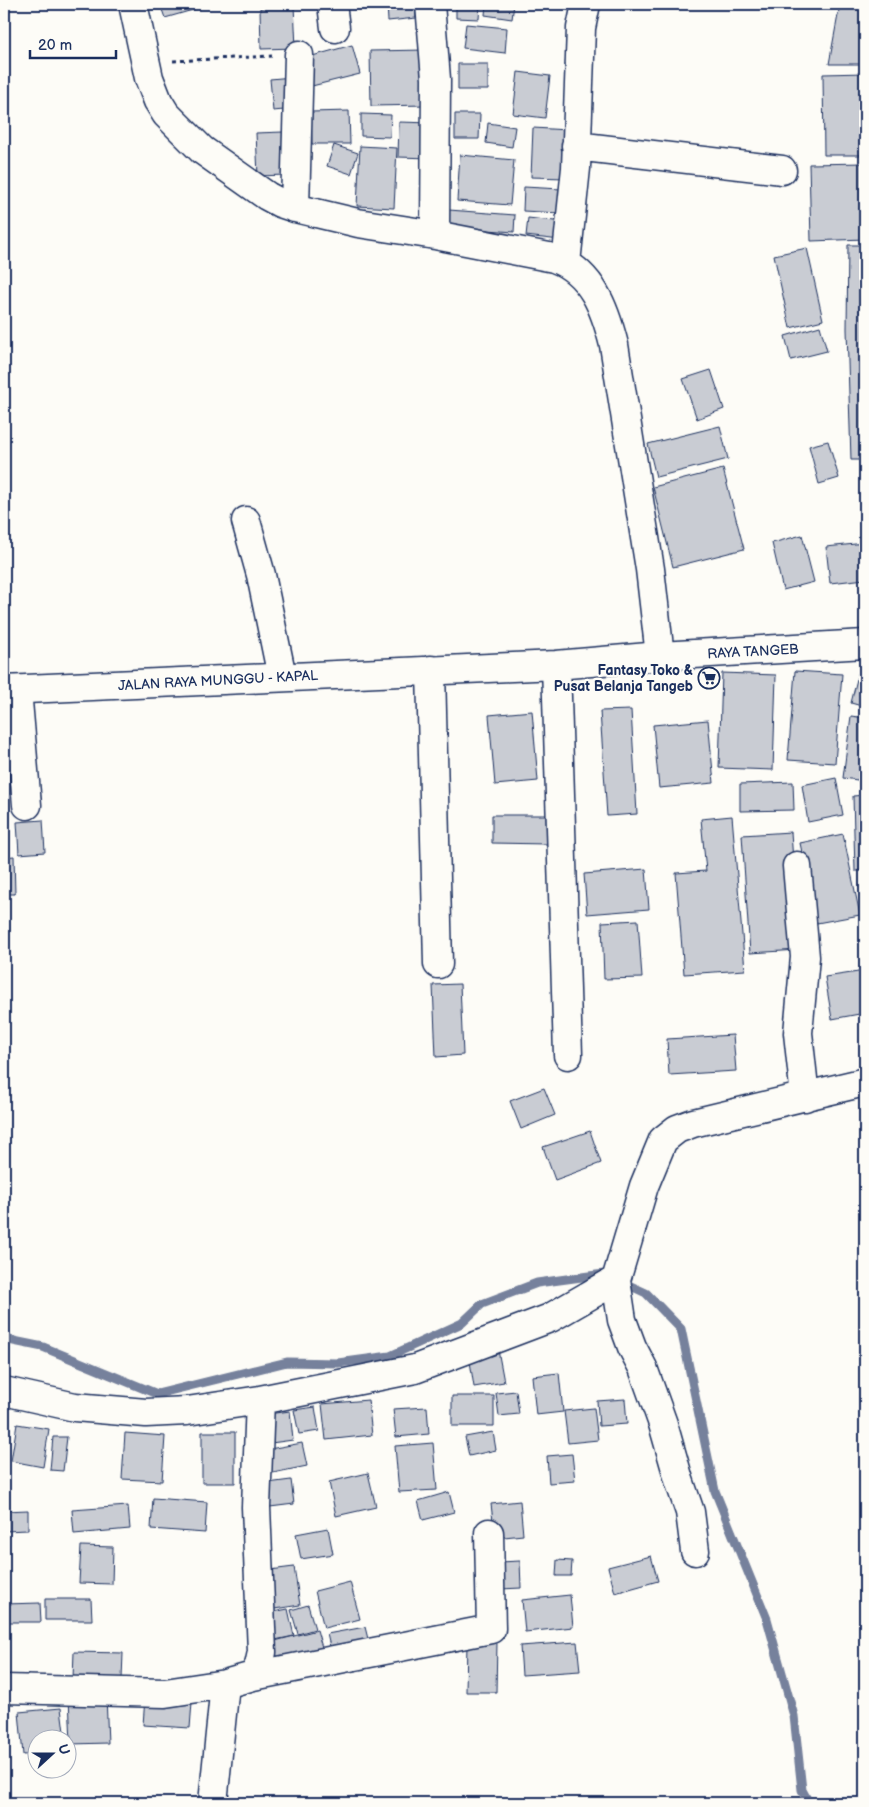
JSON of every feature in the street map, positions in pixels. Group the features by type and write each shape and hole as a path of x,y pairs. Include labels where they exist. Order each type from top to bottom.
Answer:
{"street":[{"path":"133,4 149,78 158,101 166,114 202,150 267,196 295,208 358,223 435,235 539,255 566,263 586,278 600,301 608,321 618,369 650,569 660,656"},
{"path":"430,4 436,79 435,235"},
{"path":"566,263 576,168 581,28 586,4"},
{"path":"295,208 299,55"},
{"path":"576,146 782,170"},
{"path":"246,520 261,575 282,677"},
{"name":"RAYA TANGEB","path":"431,670 556,665 660,656 865,644"},
{"path":"556,665 568,1056"},
{"path":"431,670 438,964"},
{"name":"JALAN RAYA MUNGGU - KAPAL","path":"10,690 431,670"},
{"path":"10,690 27,805"},
{"path":"797,866 805,957 798,1033 805,1096"},
{"path":"696,1551 690,1512 678,1480 660,1415 643,1368 632,1347 622,1320 616,1280 644,1186 664,1140 677,1129 693,1123 865,1082"},
{"path":"4,1391 75,1407 146,1413 187,1411 260,1400 415,1369 550,1318 616,1280"},
{"path":"253,1676 259,1666 262,1652 256,1507 260,1400"},
{"path":"4,1689 165,1693 225,1684 253,1676 491,1629 489,1533"},
{"path":"213,1803 225,1684"}],"path":[{"path":"190,60 299,55"}],"building":[{"path":"160,4 210,4 210,5 165,18"},
{"path":"387,4 415,4 416,18 388,21"},
{"path":"456,4 480,4 479,19 456,18"},
{"path":"486,4 514,4 512,19 485,15"},
{"path":"840,4 865,4 865,64 829,64"},
{"path":"294,6 296,48 261,49 260,8"},
{"path":"466,24 507,28 505,53 463,48"},
{"path":"352,45 360,74 312,86 305,58"},
{"path":"426,50 428,105 371,106 370,51"},
{"path":"458,64 488,64 488,90 458,90"},
{"path":"518,72 550,76 545,118 513,114"},
{"path":"865,73 865,155 824,155 823,74"},
{"path":"292,77 295,109 273,111 270,79"},
{"path":"349,111 350,144 312,144 311,112"},
{"path":"361,114 391,115 390,137 361,136"},
{"path":"455,114 480,114 479,139 455,139"},
{"path":"399,122 432,123 430,158 398,157"},
{"path":"488,123 515,127 512,147 486,143"},
{"path":"533,128 568,130 565,178 531,177"},
{"path":"283,132 285,175 258,176 256,133"},
{"path":"334,145 358,153 351,174 327,166"},
{"path":"360,146 397,148 394,208 357,206"},
{"path":"460,155 514,160 510,205 457,201"},
{"path":"865,163 865,239 811,241 809,164"},
{"path":"524,187 561,189 560,213 523,211"},
{"path":"449,210 515,215 514,232 449,227"},
{"path":"528,218 563,222 560,240 526,236"},
{"path":"848,245 865,245 865,460 851,460 847,329"},
{"path":"807,248 823,320 790,328 774,255"},
{"path":"820,326 827,351 791,360 785,336"},
{"path":"711,370 724,409 697,419 683,379"},
{"path":"720,426 728,459 656,477 648,444"},
{"path":"828,441 839,478 819,484 809,446"},
{"path":"723,469 744,549 673,567 653,487"},
{"path":"802,535 814,582 783,590 772,543"},
{"path":"865,543 865,579 830,583 826,547"},
{"path":"863,655 865,656 865,707 851,703"},
{"path":"795,671 842,674 835,763 788,760"},
{"path":"722,673 776,675 773,770 719,768"},
{"path":"631,710 637,814 607,816 600,711"},
{"path":"532,711 538,781 495,785 489,715"},
{"path":"851,716 865,718 865,781 843,778"},
{"path":"708,720 714,783 659,788 653,725"},
{"path":"836,778 843,815 808,822 802,785"},
{"path":"793,782 794,810 740,811 740,784"},
{"path":"865,795 865,871 855,871 853,796"},
{"path":"492,815 546,815 547,844 492,843"},
{"path":"732,816 745,970 684,974 676,873 706,871 701,819"},
{"path":"43,820 45,852 19,854 17,822"},
{"path":"791,832 799,950 750,953 742,835"},
{"path":"843,834 860,915 817,923 800,843"},
{"path":"14,856 15,894 4,894 4,857"},
{"path":"646,869 649,909 587,914 584,874"},
{"path":"638,920 642,978 604,979 602,922"},
{"path":"865,971 865,1013 832,1019 825,977"},
{"path":"460,984 463,1055 436,1057 433,985"},
{"path":"733,1035 736,1071 669,1075 667,1039"},
{"path":"544,1088 555,1115 521,1129 510,1101"},
{"path":"590,1131 601,1163 555,1180 543,1147"},
{"path":"498,1350 504,1382 474,1387 469,1355"},
{"path":"559,1373 563,1412 536,1415 532,1376"},
{"path":"516,1391 519,1414 499,1416 496,1393"},
{"path":"452,1396 494,1396 494,1426 452,1426"},
{"path":"625,1399 627,1424 599,1426 597,1401"},
{"path":"368,1400 372,1435 326,1440 322,1404"},
{"path":"315,1407 319,1431 299,1434 294,1410"},
{"path":"427,1407 429,1434 396,1437 393,1409"},
{"path":"594,1408 598,1440 568,1443 564,1411"},
{"path":"290,1411 293,1440 271,1443 268,1414"},
{"path":"17,1424 49,1429 43,1467 11,1461"},
{"path":"202,1432 235,1432 235,1483 202,1483"},
{"path":"493,1432 496,1450 469,1456 465,1437"},
{"path":"125,1433 165,1436 162,1481 122,1479"},
{"path":"53,1437 67,1437 63,1471 50,1470"},
{"path":"302,1443 307,1466 268,1474 264,1450"},
{"path":"433,1443 437,1490 399,1492 395,1446"},
{"path":"572,1454 575,1481 549,1483 547,1456"},
{"path":"368,1473 376,1507 336,1516 329,1482"},
{"path":"291,1480 294,1504 270,1507 268,1483"},
{"path":"449,1492 454,1512 423,1520 418,1501"},
{"path":"153,1498 207,1502 205,1533 151,1529"},
{"path":"520,1501 523,1535 495,1538 491,1504"},
{"path":"128,1506 130,1529 74,1534 72,1510"},
{"path":"28,1510 28,1530 4,1531 4,1511"},
{"path":"328,1528 333,1554 301,1559 296,1534"},
{"path":"81,1546 113,1547 112,1584 79,1583"},
{"path":"651,1556 658,1581 615,1593 608,1567"},
{"path":"557,1560 572,1561 571,1576 556,1576"},
{"path":"520,1561 521,1588 501,1589 500,1562"},
{"path":"294,1567 300,1605 268,1610 262,1571"},
{"path":"350,1582 360,1619 324,1628 315,1591"},
{"path":"570,1595 573,1627 525,1632 522,1600"},
{"path":"45,1599 91,1599 92,1620 45,1620"},
{"path":"40,1603 41,1622 5,1622 4,1604"},
{"path":"308,1605 315,1629 298,1634 291,1610"},
{"path":"288,1609 294,1636 270,1641 263,1614"},
{"path":"365,1627 371,1651 333,1659 327,1634"},
{"path":"317,1630 325,1658 278,1670 271,1642"},
{"path":"467,1642 497,1642 496,1692 466,1692"},
{"path":"577,1642 580,1671 522,1675 520,1646"},
{"path":"74,1652 123,1653 122,1679 73,1678"},
{"path":"106,1696 108,1743 78,1744 78,1730 70,1730 69,1697"},
{"path":"145,1698 192,1702 190,1728 143,1725"},
{"path":"61,1708 64,1730 28,1730 28,1755 23,1755 19,1712"}],"waterway":[{"path":"4,1339 43,1347 157,1394 287,1362 338,1363 390,1356 462,1323 482,1304 537,1283 604,1274 608,1276"},
{"path":"620,1281 646,1293 681,1329 715,1491 767,1619 794,1716 802,1790 809,1803"}],"place":[{"name":"Fantasy Toko & Pusat Belanja Tangeb","path":"709,678"}]}
